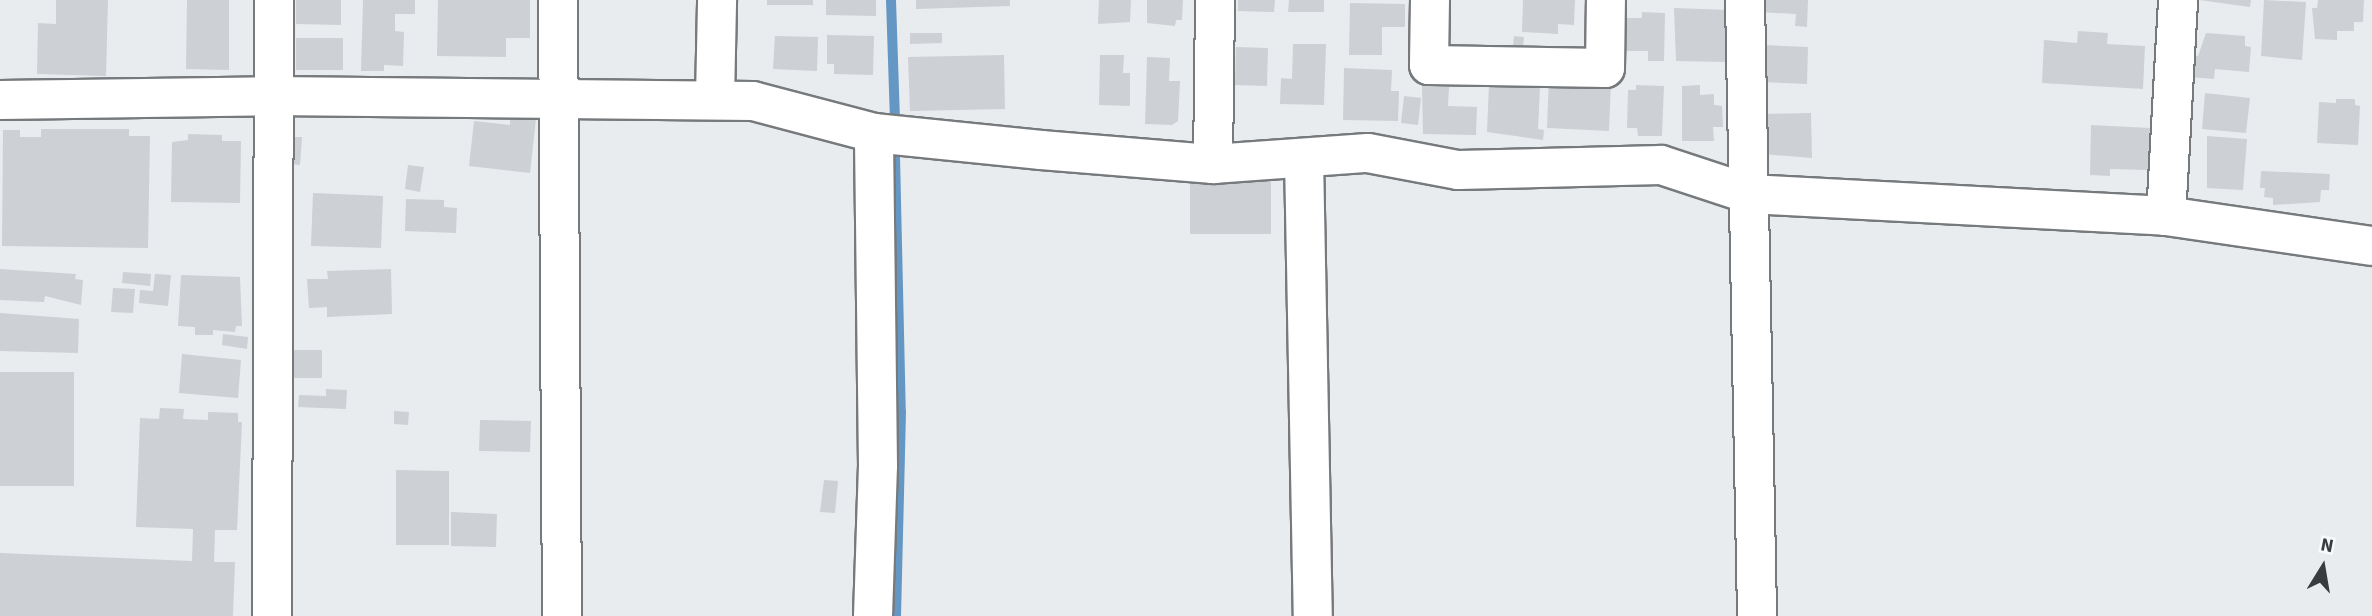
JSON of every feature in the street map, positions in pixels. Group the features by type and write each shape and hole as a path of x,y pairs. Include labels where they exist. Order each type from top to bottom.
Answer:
{"street":[{"path":"272,616 274,0"},
{"path":"558,0 556,98 562,616"},
{"path":"715,99 717,0"},
{"path":"1213,164 1215,0"},
{"path":"1430,0 1429,65 1605,68 1606,0"},
{"path":"1745,0 1757,616"},
{"path":"2166,216 2178,0"},
{"path":"0,100 272,96 753,100 874,133 1213,164 1368,153 1458,170 1661,165 1749,194 2166,216 2372,246"},
{"path":"873,616 878,466 874,133"},
{"path":"1304,158 1313,616"}],"building":[{"path":"56,0 108,0 106,76 37,74 38,23 56,24"},
{"path":"187,0 229,0 229,70 186,69"},
{"path":"296,0 341,0 341,25 296,24"},
{"path":"363,0 415,0 415,14 395,14 395,31 404,32 403,66 384,65 384,71 361,71"},
{"path":"438,0 530,0 530,38 506,38 506,57 437,56"},
{"path":"767,0 813,0 813,5 767,5"},
{"path":"826,0 876,0 876,16 826,15"},
{"path":"916,0 1010,0 1010,6 916,9"},
{"path":"1099,0 1131,0 1130,22 1098,24"},
{"path":"1147,0 1183,0 1182,20 1176,20 1175,26 1147,23"},
{"path":"1238,0 1275,0 1274,12 1238,11"},
{"path":"1289,0 1324,0 1324,12 1288,12"},
{"path":"1523,0 1575,0 1574,25 1558,24 1558,34 1522,32"},
{"path":"1760,0 1808,0 1807,27 1795,26 1796,14 1759,12"},
{"path":"2199,0 2251,0 2250,7"},
{"path":"2264,0 2306,2 2302,60 2261,56"},
{"path":"2318,0 2364,0 2363,22 2354,22 2354,31 2337,31 2337,40 2315,39 2312,8 2317,8"},
{"path":"1350,3 1405,4 1405,27 1382,27 1382,55 1349,55"},
{"path":"1674,8 1729,10 1728,62 1676,61"},
{"path":"1642,12 1665,13 1664,61 1648,61 1648,51 1625,51 1626,18 1642,18"},
{"path":"2078,31 2108,33 2107,44 2145,46 2143,89 2042,83 2044,40 2077,43"},
{"path":"910,33 942,33 942,43 910,44"},
{"path":"2206,33 2245,36 2245,46 2251,47 2249,72 2215,69 2214,79 2189,77 2191,56 2198,56"},
{"path":"827,35 874,36 873,75 834,74 834,64 827,64"},
{"path":"775,36 818,37 817,71 773,69"},
{"path":"1514,36 1524,37 1523,46 1513,45"},
{"path":"296,38 343,38 343,70 296,70"},
{"path":"1293,44 1326,44 1324,105 1280,104 1281,78 1292,79"},
{"path":"1764,45 1808,47 1807,84 1762,82"},
{"path":"1236,47 1268,48 1267,86 1235,85"},
{"path":"1004,55 1005,109 910,111 908,57"},
{"path":"1100,55 1124,55 1123,73 1130,73 1130,106 1099,105"},
{"path":"1147,57 1170,58 1169,81 1180,81 1178,121 1172,125 1145,124"},
{"path":"1344,68 1392,70 1391,91 1399,91 1398,121 1343,120"},
{"path":"1549,79 1611,82 1609,131 1547,128"},
{"path":"1489,84 1540,87 1538,129 1544,130 1543,140 1487,132"},
{"path":"1636,85 1664,86 1662,136 1638,136 1637,128 1627,128 1628,90 1636,90"},
{"path":"1700,85 1700,95 1714,94 1714,105 1722,106 1723,127 1713,127 1714,141 1682,141 1682,86"},
{"path":"1422,86 1449,87 1448,106 1477,107 1476,135 1423,134"},
{"path":"2205,93 2250,98 2246,133 2202,129"},
{"path":"1404,96 1421,98 1418,125 1401,123"},
{"path":"2336,99 2355,99 2355,105 2360,106 2358,145 2317,143 2319,102 2336,103"},
{"path":"1811,113 1812,158 1762,154 1761,114"},
{"path":"510,116 536,119 530,173 469,166 474,121 510,125"},
{"path":"2091,125 2150,128 2148,170 2110,169 2110,176 2090,175"},
{"path":"41,129 129,129 129,136 150,136 148,248 2,246 3,130 20,130 20,137 41,137"},
{"path":"188,134 222,135 222,141 241,141 240,203 171,202 172,142 188,140"},
{"path":"2207,136 2247,139 2243,190 2207,188"},
{"path":"292,137 302,137 300,165 290,164"},
{"path":"408,165 424,167 420,192 405,189"},
{"path":"2261,171 2330,174 2329,190 2321,190 2320,202 2273,205 2273,198 2264,197 2265,188 2260,188"},
{"path":"1190,180 1271,180 1271,234 1190,234"},
{"path":"313,193 383,196 381,248 311,246"},
{"path":"406,199 444,200 444,207 457,208 456,233 405,231"},
{"path":"0,269 76,274 75,279 83,280 81,305 45,296 44,302 0,300"},
{"path":"391,269 392,314 327,317 327,307 309,308 307,279 328,279 327,271"},
{"path":"123,272 151,274 150,286 122,283"},
{"path":"155,274 171,275 168,306 139,303 140,290 153,291"},
{"path":"181,275 240,277 242,326 236,326 235,332 213,330 213,335 195,335 195,327 178,326"},
{"path":"113,288 135,289 133,313 111,312"},
{"path":"0,313 79,319 78,353 0,351"},
{"path":"223,334 248,337 247,349 222,345"},
{"path":"290,350 322,350 322,378 290,378"},
{"path":"182,354 241,360 238,398 179,393"},
{"path":"0,372 74,372 74,486 0,486"},
{"path":"326,389 347,390 346,409 298,407 299,395 326,396"},
{"path":"160,408 184,409 183,419 208,420 208,412 238,413 238,422 242,422 237,530 215,530 214,562 235,562 233,616 0,616 0,553 192,561 193,529 136,527 140,418 159,419"},
{"path":"394,411 409,412 408,425 394,424"},
{"path":"480,420 531,421 530,452 479,451"},
{"path":"396,470 449,471 449,545 396,545"},
{"path":"824,480 838,481 835,513 820,512"},
{"path":"451,512 497,514 496,547 451,546"}],"waterway":[{"path":"891,0 895,118"},
{"path":"895,156 901,412 896,616"}]}
